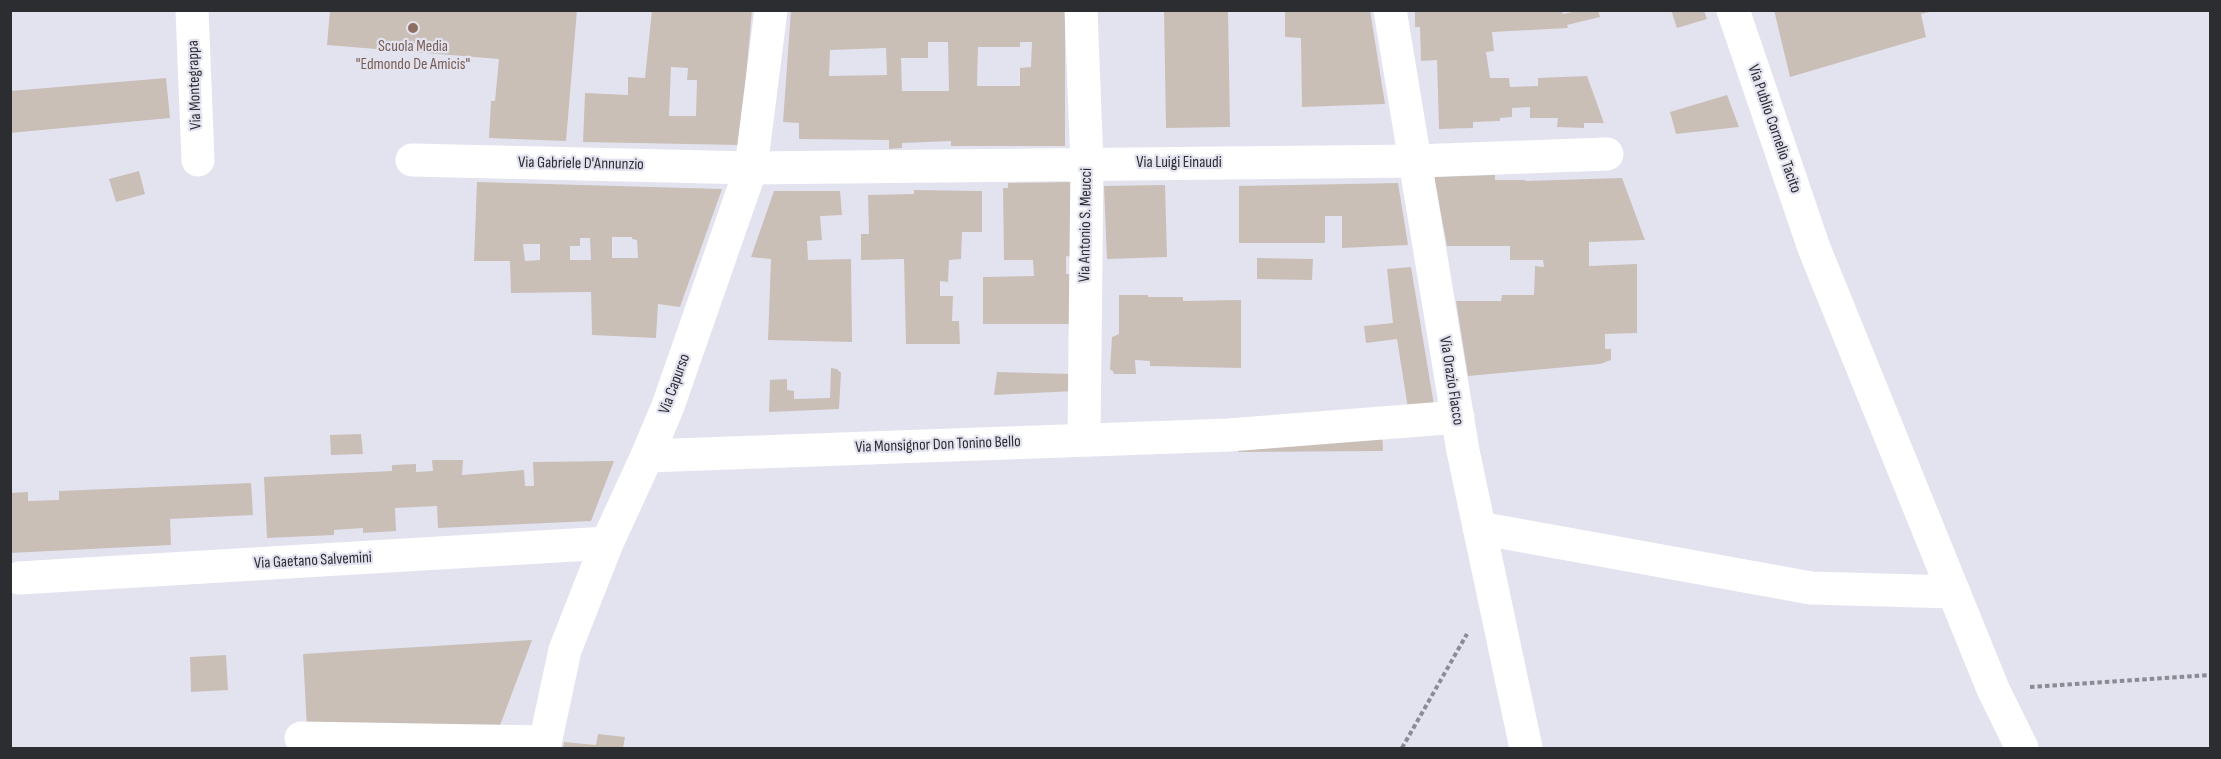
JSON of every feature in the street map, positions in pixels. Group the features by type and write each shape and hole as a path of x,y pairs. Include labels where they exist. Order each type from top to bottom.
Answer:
{"street":[{"name":"Via Montegrappa","path":"192,10 198,160"},
{"name":"Via Capurso","path":"544,745 566,650 607,543 668,406 751,168 771,10"},
{"name":"Via Antonio S. Meucci","path":"1081,10 1087,164 1084,440"},
{"name":"Via Orazio Flacco","path":"1390,10 1458,417 1526,748"},
{"name":"Via Publio Cornelio Tacito","path":"1733,10 1814,248 1993,689 2022,748"},
{"name":"Via Luigi Einaudi","path":"751,168 1415,161 1607,154"},
{"name":"Via Gabriele D'Annunzio","path":"412,160 751,168"},
{"name":"Via Monsignor Don Tonino Bello","path":"647,456 1229,435 1458,417"},
{"path":"1479,528 1811,588 1954,592"},
{"name":"Via Gaetano Salvemini","path":"19,578 607,543"},
{"path":"301,738 544,745"}],"path":[{"path":"1402,748 1492,589"},
{"path":"1993,689 2211,675"}],"building":[{"path":"330,10 577,10 566,141 489,138 491,101 495,101 499,59 327,45"},
{"path":"652,10 752,10 740,145 583,142 585,93 628,95 628,77 645,78","holes":["671,67 688,68 687,80 697,80 696,116 669,116"]},
{"path":"791,10 1065,10 1065,146 951,146 951,141 902,143 902,148 889,149 889,140 799,139 799,123 783,122","holes":["928,42 948,42 949,91 902,91 901,58 928,58","1020,42 1032,42 1031,67 1020,68 1020,86 977,86 978,47 1020,47","886,48 887,75 829,76 830,50"]},
{"path":"1164,10 1228,10 1230,127 1166,128"},
{"path":"1285,10 1370,10 1385,104 1302,107 1301,38 1285,37"},
{"path":"1415,10 1562,10 1563,14 1581,10 1598,10 1600,17 1567,25 1568,28 1492,32 1494,51 1486,52 1490,78 1509,78 1510,87 1538,86 1538,78 1587,76 1604,123 1584,123 1584,128 1557,127 1558,118 1530,118 1530,107 1512,108 1512,117 1500,118 1500,121 1473,122 1473,128 1439,129 1437,60 1421,61 1420,27 1415,27"},
{"path":"1671,10 1704,10 1707,19 1677,28"},
{"path":"1774,10 1933,11 1921,14 1926,37 1790,77"},
{"path":"166,78 170,118 10,133 10,91"},
{"path":"1727,95 1739,127 1676,134 1670,112"},
{"path":"139,171 145,194 116,202 109,179"},
{"path":"1495,175 1495,180 1525,181 1622,178 1645,240 1589,242 1589,266 1637,264 1637,333 1605,334 1605,349 1611,349 1611,360 1600,364 1468,376 1456,301 1501,301 1502,295 1534,295 1535,266 1544,267 1543,260 1510,260 1510,246 1447,246 1434,177"},
{"path":"477,182 722,189 680,307 658,304 656,338 592,335 591,292 511,293 510,261 474,261","holes":["612,237 632,237 637,240 638,258 612,258","580,238 590,238 591,260 570,260 570,246 580,246","523,244 540,244 540,260 525,261"]},
{"path":"1073,182 1074,257 1066,256 1066,274 1073,274 1073,324 983,324 983,277 1034,276 1033,260 1004,260 1003,188 1008,188 1008,183"},
{"path":"1398,183 1408,245 1342,248 1342,216 1325,216 1325,243 1239,243 1239,186"},
{"path":"1165,185 1167,257 1107,259 1104,186"},
{"path":"914,190 982,191 982,232 962,232 961,259 949,260 948,282 940,281 940,296 953,296 952,321 959,321 960,344 906,344 904,259 861,260 861,234 869,234 868,195 914,194"},
{"path":"774,191 840,191 842,215 820,216 822,240 807,241 808,260 851,259 852,342 768,340 771,259 751,257"},
{"path":"1257,258 1313,259 1312,280 1257,279"},
{"path":"1411,267 1436,417 1410,421 1397,339 1366,343 1364,326 1393,323 1387,269"},
{"path":"1119,295 1183,297 1183,301 1241,300 1241,368 1150,366 1150,361 1135,360 1136,374 1114,374 1110,370 1112,337 1119,334"},
{"path":"831,368 841,373 839,409 769,412 770,380 787,379 787,390 794,391 794,399 830,398"},
{"path":"997,372 1073,374 1075,391 994,395"},
{"path":"1382,427 1383,451 1238,452 1238,432"},
{"path":"361,434 363,454 331,455 330,435"},
{"path":"432,460 463,460 462,475 524,470 525,486 534,486 533,462 614,461 591,521 438,528 437,506 395,508 396,531 363,533 363,528 334,530 334,535 267,538 264,477 392,471 392,465 416,464 416,472 433,471"},
{"path":"251,483 253,515 170,519 171,545 10,553 10,493 28,492 28,501 59,500 59,491"},
{"path":"532,640 499,728 307,729 303,654"},
{"path":"226,655 228,690 191,692 190,657"},
{"path":"598,734 625,737 623,748 563,748 564,742 596,745"}],"place":[{"name":"Scuola Media \"Edmondo De Amicis\"","path":"413,28"}]}
